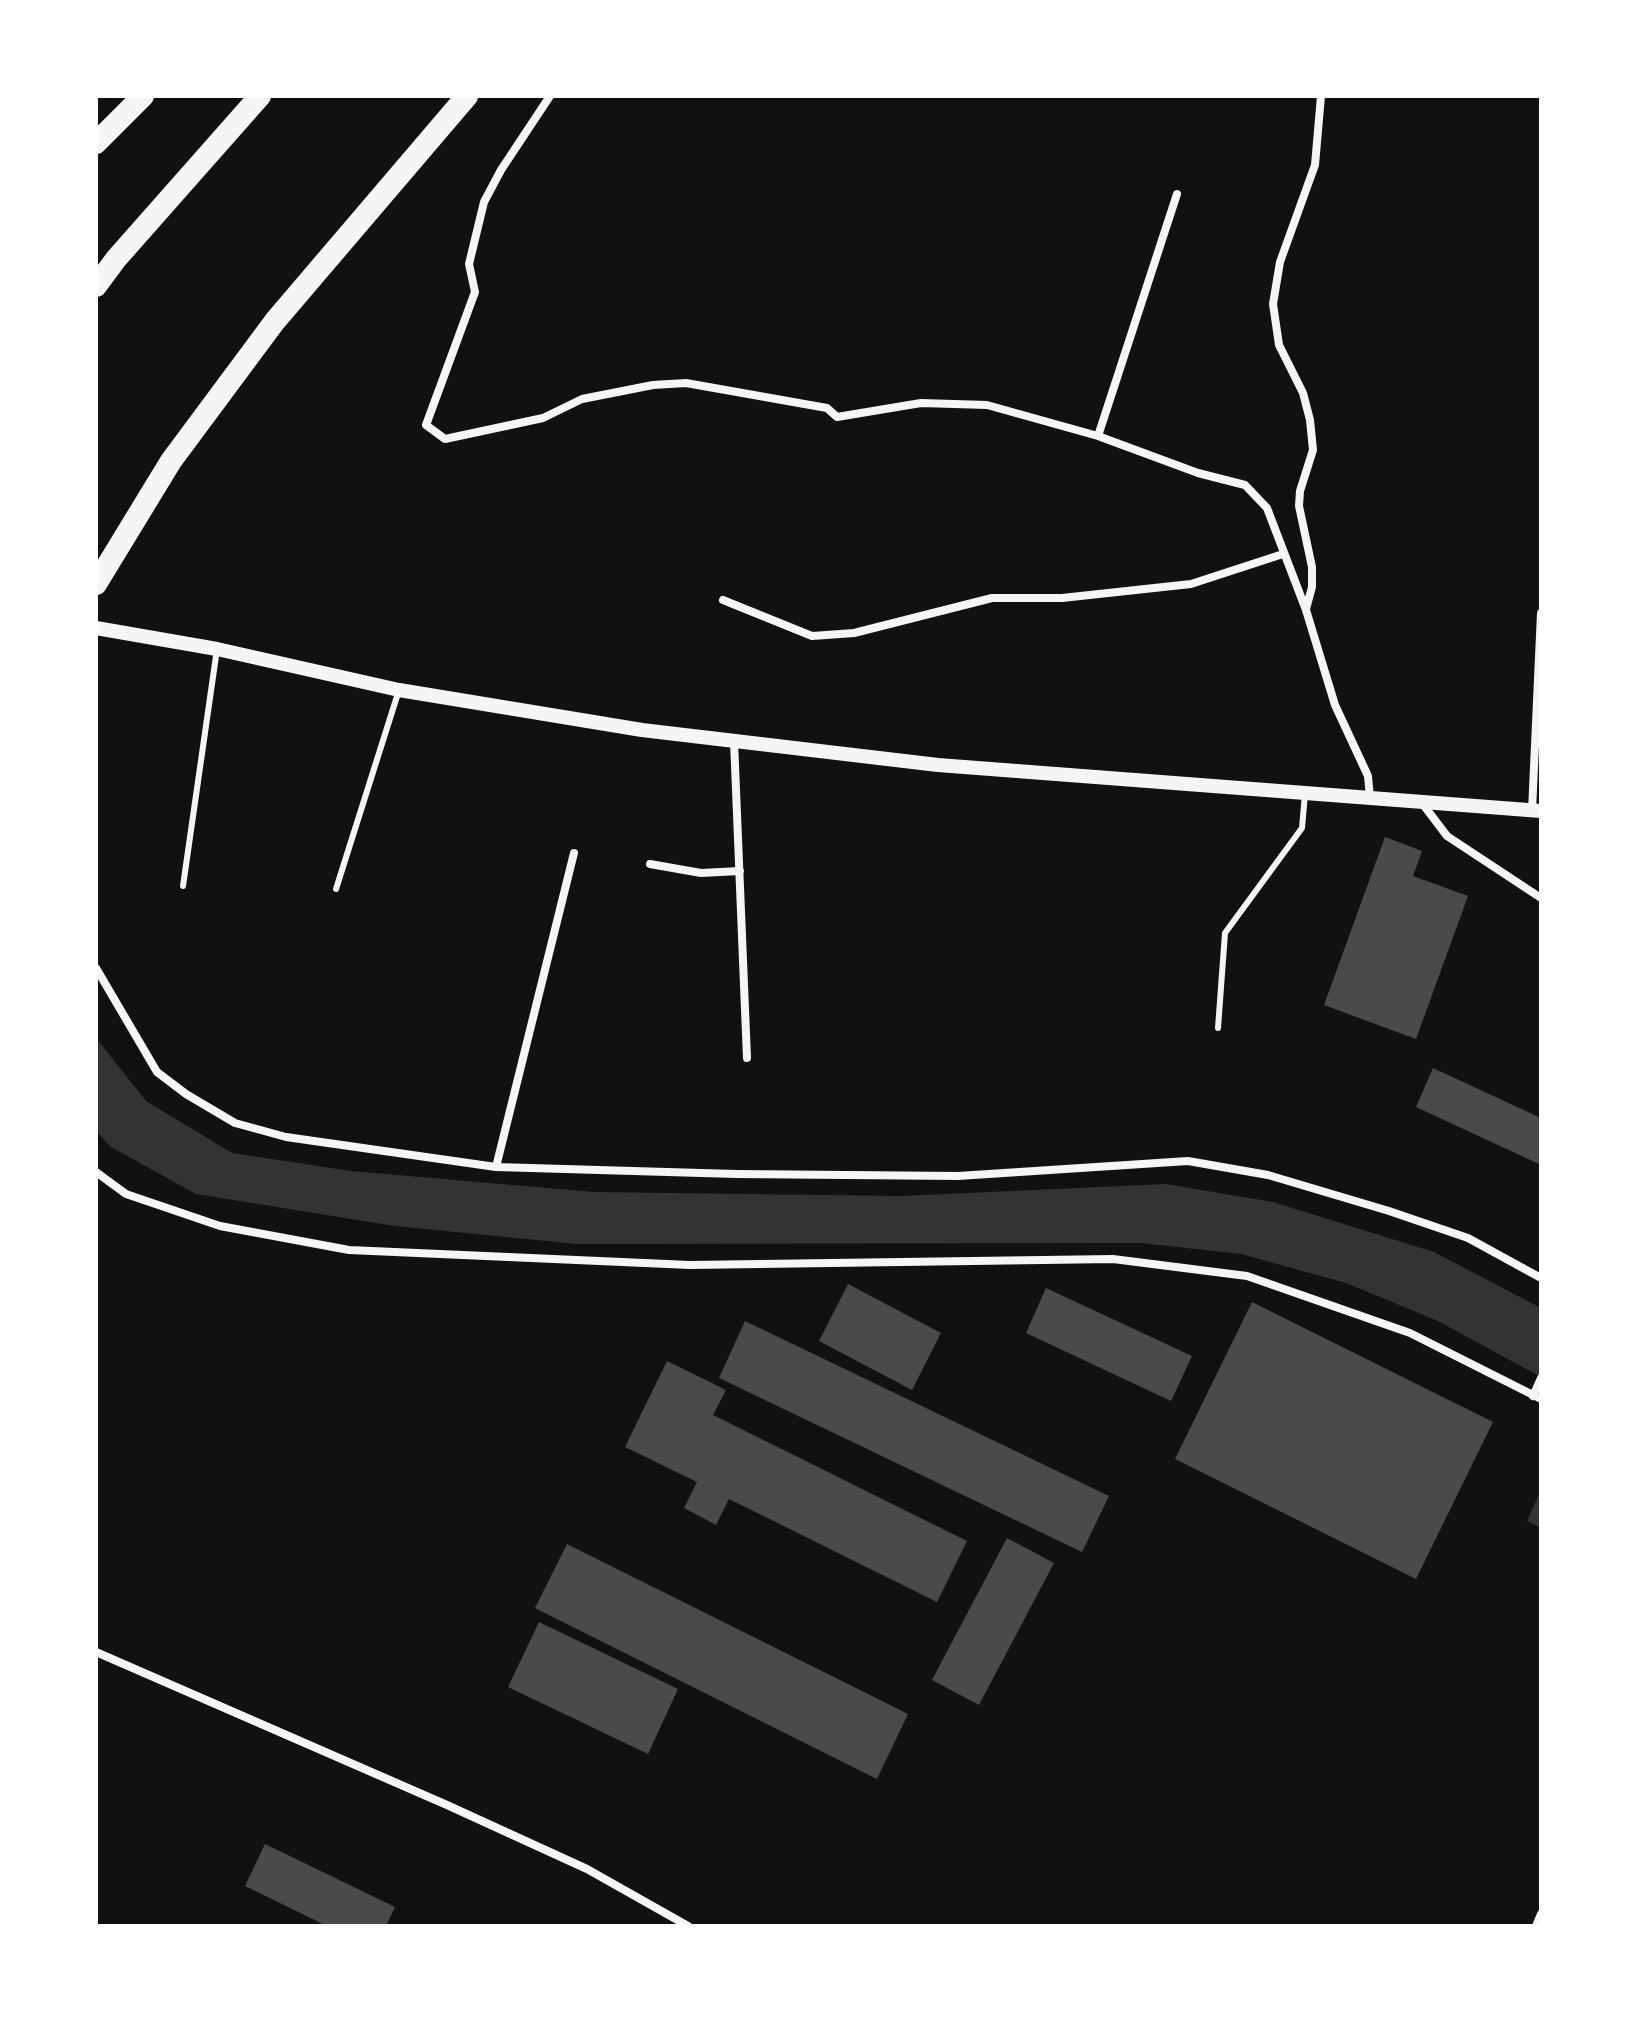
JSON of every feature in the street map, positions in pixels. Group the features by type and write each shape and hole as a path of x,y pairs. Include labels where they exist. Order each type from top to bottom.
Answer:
{"highway":[{"path":"96,143 143,96"},
{"path":"96,286 116,259 260,96"},
{"path":"96,584 171,461 275,321 467,96"}],"street":[{"path":"550,96 501,170 484,202 469,264 475,292 426,425 445,439 543,418 582,399 653,385 686,383 827,408 837,417 921,403 987,405 1098,436 1198,473 1245,485 1267,508 1306,610 1335,705 1368,776 1370,799"},
{"path":"1306,610 1312,587 1312,567 1299,506 1300,491 1313,450 1310,420 1303,393 1279,345 1273,304 1280,262 1315,165 1321,96"},
{"path":"1098,436 1177,194"},
{"path":"723,600 812,636 854,633 992,598 1062,598 1191,584 1283,554"},
{"path":"96,628 217,649 399,690 642,730 938,765 1536,811 1541,613"},
{"path":"734,741 747,1058"},
{"path":"1422,803 1447,836 1541,898"},
{"path":"496,1167 574,853"},
{"path":"650,864 701,873 740,871"},
{"path":"96,968 157,1072 186,1094 235,1123 286,1137 496,1167 736,1174 958,1176 1188,1161 1268,1175 1389,1211 1468,1238 1541,1278"},
{"path":"96,1172 126,1194 220,1226 349,1250 690,1265 1113,1259 1247,1276 1410,1333 1537,1398 1540,1380"},
{"path":"96,1652 587,1869 688,1926"},
{"path":"1536,1926 1541,1914"}],"lane":[{"path":"183,886 217,649"},
{"path":"336,889 399,690"},
{"path":"1218,1028 1225,933 1302,828 1305,794"}],"shaded area":[{"path":"96,1038 146,1101 232,1153 351,1171 594,1192 902,1196 1166,1184 1273,1202 1434,1252 1541,1308 1541,1377 1438,1321 1346,1283 1241,1254 1141,1243 577,1244 395,1226 196,1194 111,1147 96,1131"},
{"path":"1541,1489 1541,1528 1527,1521"}],"building":[{"path":"1385,837 1422,851 1413,876 1468,896 1416,1039 1324,1005"},
{"path":"1433,1068 1541,1118 1541,1165 1416,1107"},
{"path":"848,1284 941,1333 912,1390 819,1341"},
{"path":"1046,1288 1192,1356 1171,1401 1026,1333"},
{"path":"1252,1302 1493,1422 1416,1579 1175,1459"},
{"path":"745,1321 1109,1496 1082,1552 719,1378"},
{"path":"667,1361 726,1390 713,1415 967,1541 937,1602 729,1499 716,1525 684,1508 697,1482 625,1447"},
{"path":"1007,1538 1054,1563 979,1705 932,1680"},
{"path":"567,1544 908,1714 877,1779 535,1608"},
{"path":"539,1622 678,1689 648,1754 508,1687"},
{"path":"265,1844 395,1907 386,1926 327,1926 245,1886"}]}
